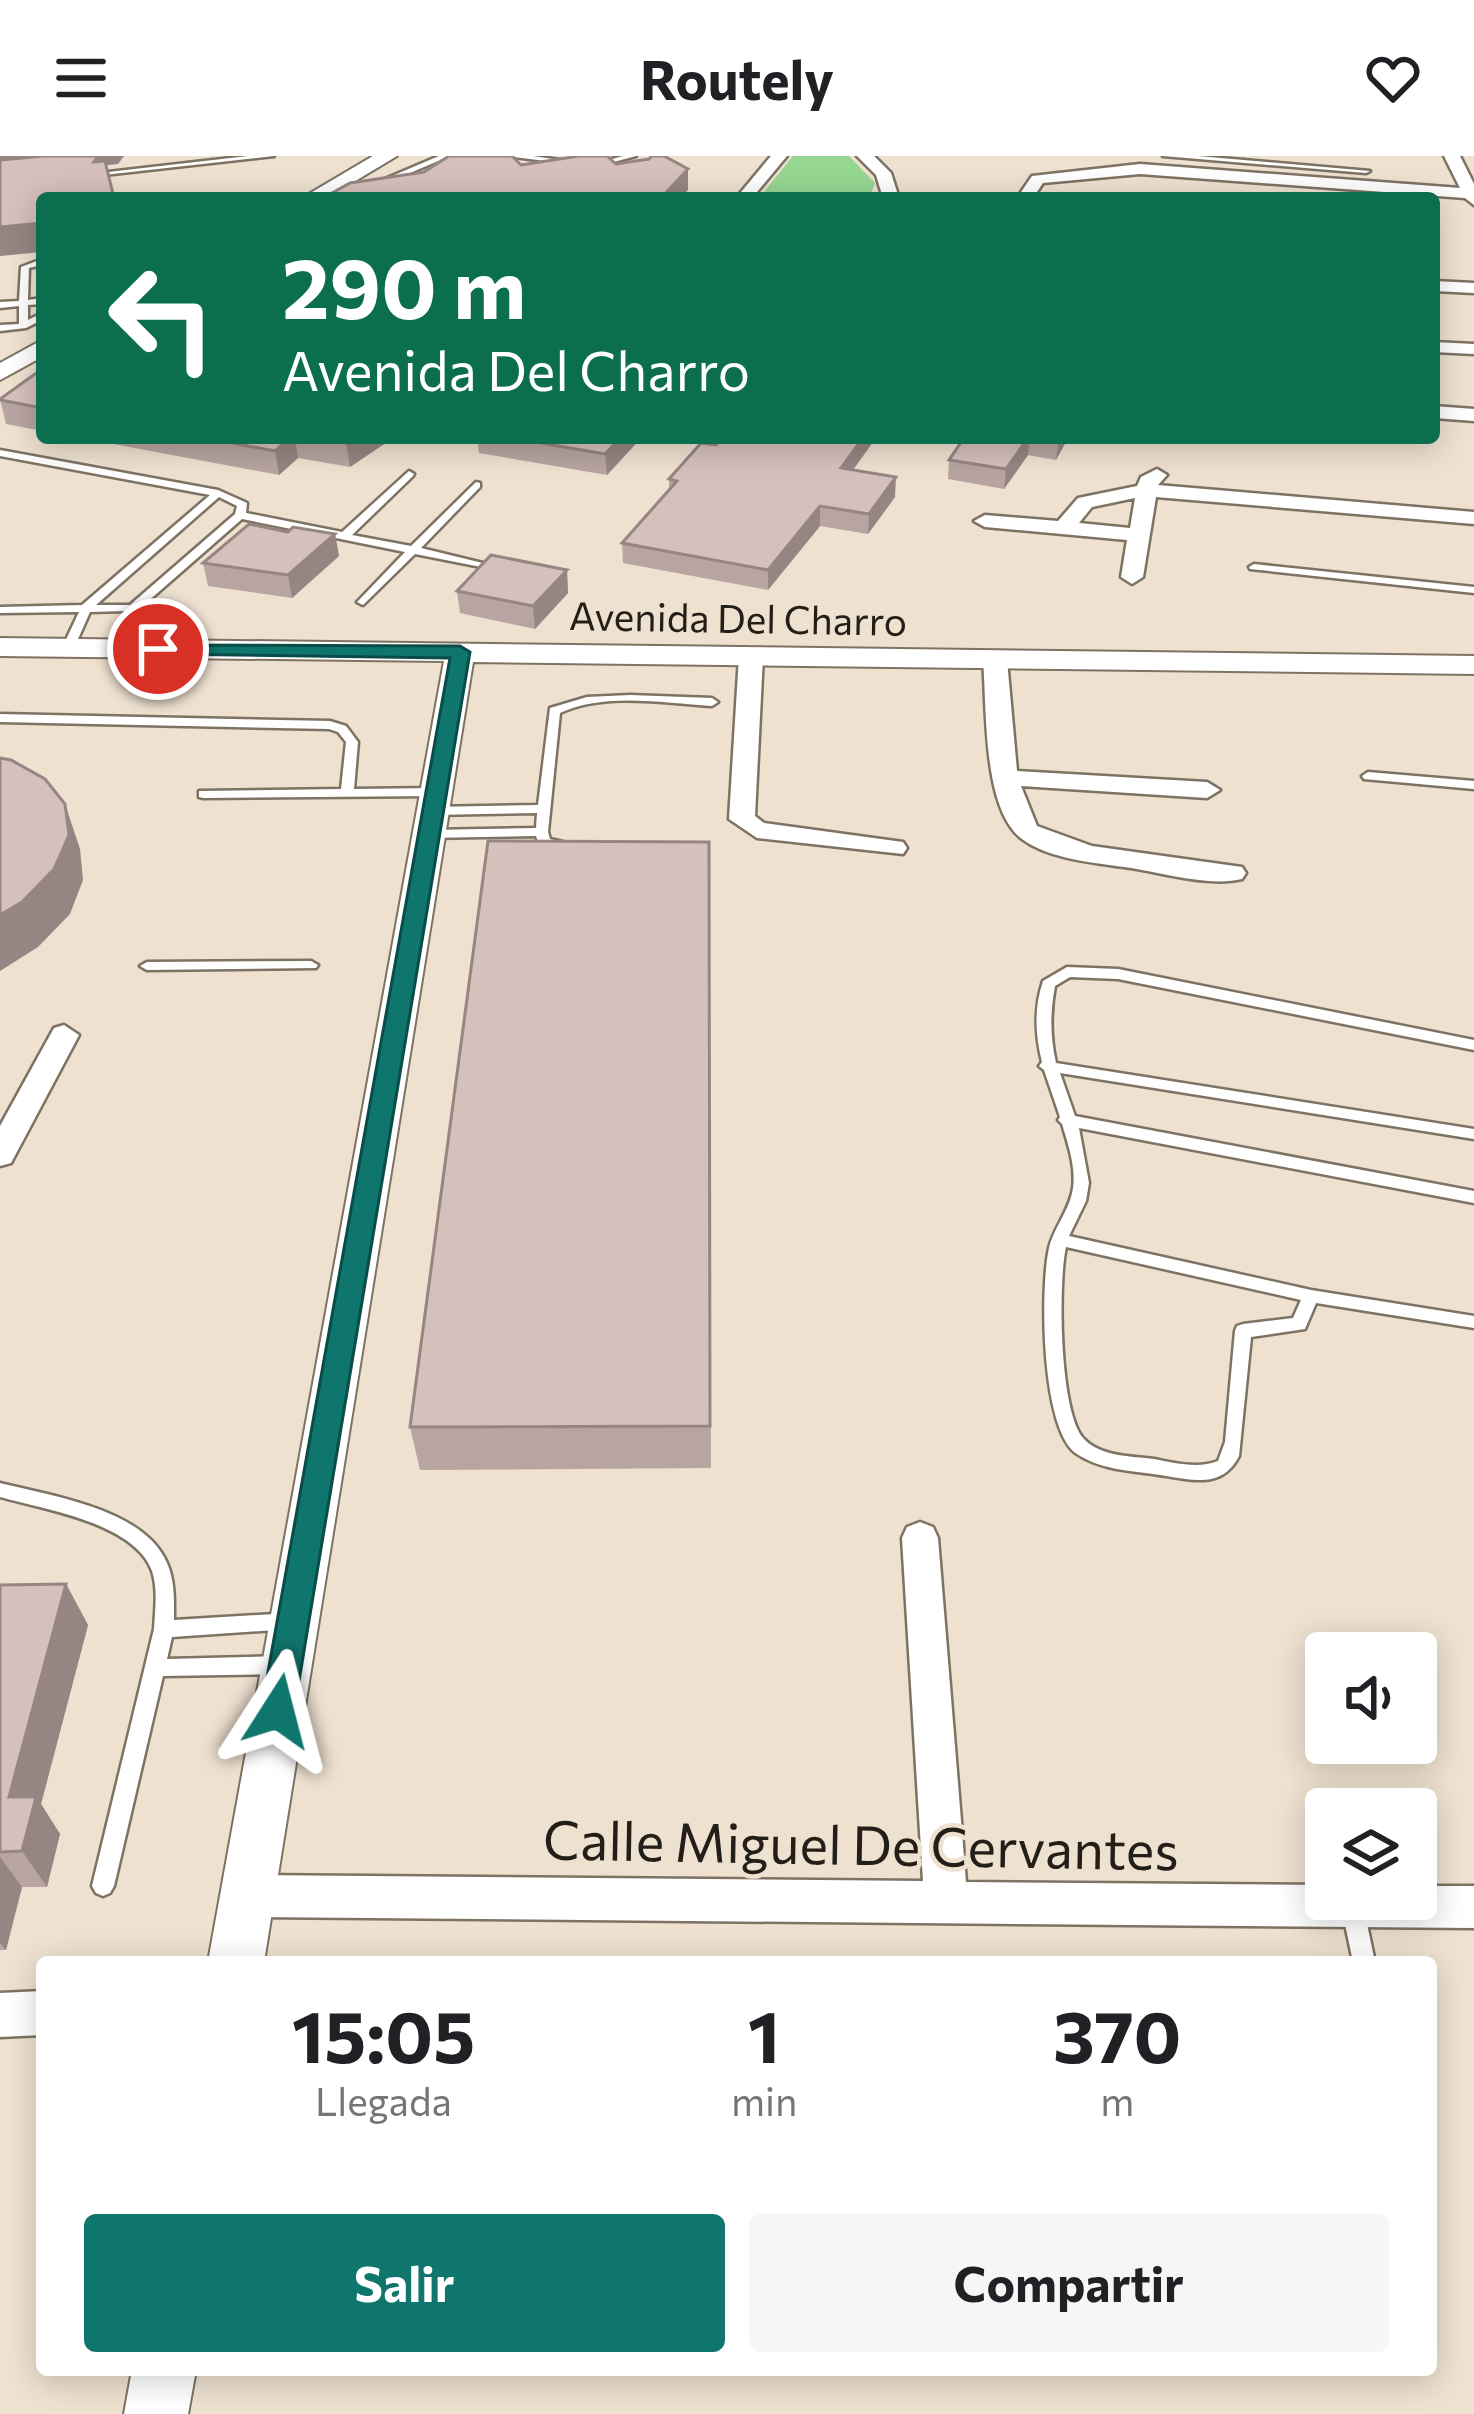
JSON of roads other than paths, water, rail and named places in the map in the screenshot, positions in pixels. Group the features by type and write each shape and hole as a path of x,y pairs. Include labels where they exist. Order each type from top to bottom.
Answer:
{"street":[{"path":"323,192 386,156"},
{"path":"748,192 779,156"},
{"path":"866,156 883,173 889,192"},
{"path":"1452,156 1473,196"},
{"path":"1029,192 1038,179 1139,169 1331,190 1366,171 1473,196"},
{"path":"1440,286 1474,288"},
{"path":"1440,347 1474,349"},
{"path":"0,373 36,351"},
{"path":"1440,412 1474,415"},
{"path":"1132,577 1146,490"},
{"path":"1064,528 1085,502 1146,490 1474,518"},
{"path":"986,521 1138,535"},
{"name":"Avenida Del Charro","path":"0,647 1474,665"},
{"path":"237,1956 460,652"},
{"path":"751,656 742,819 748,827 894,848"},
{"path":"995,660 1008,778 1015,810 1028,832 1057,847 1233,872"},
{"path":"1008,778 1207,790"},
{"path":"0,1155 64,1035"},
{"path":"920,1538 946,1902"},
{"name":"Calle Miguel De Cervantes","path":"248,1896 1305,1905"},
{"name":"Calle Miguel De Cervantes","path":"1437,1906 1474,1907"},
{"path":"0,2015 36,2013"},
{"path":"156,2414 163,2376"}],"lane":[{"path":"79,176 270,156"},
{"path":"359,192 446,156"},
{"path":"510,156 590,165 612,164 632,156"},
{"path":"1167,156 1366,171"},
{"path":"1307,156 1316,160 1314,167"},
{"path":"23,326 26,266 36,264"},
{"path":"26,279 36,278"},
{"path":"0,305 36,301"},
{"path":"23,326 36,319"},
{"path":"0,328 36,330"},
{"path":"0,453 218,493 243,505 240,515 133,608 114,648"},
{"path":"344,537 409,474"},
{"path":"363,602 476,485"},
{"path":"68,648 86,608 218,493"},
{"path":"240,515 486,565"},
{"path":"1254,567 1474,590"},
{"path":"0,610 133,608"},
{"path":"577,845 544,842 542,832 552,721 559,707 593,700 712,702"},
{"path":"0,718 330,725 342,729 352,742 347,793"},
{"path":"1368,776 1474,785"},
{"path":"203,794 347,793 542,832"},
{"path":"431,812 543,809"},
{"path":"146,965 311,965"},
{"path":"1311,1296 1299,1324 1243,1331 1236,1393 1237,1447 1224,1467 1189,1473 1096,1456 1073,1442 1057,1376 1054,1308 1059,1240 1078,1208 1082,1176 1046,1066 1043,1007 1048,984 1082,970 1474,1045"},
{"path":"1046,1066 1474,1134"},
{"path":"1066,1120 1474,1198"},
{"path":"1059,1240 1311,1296 1474,1322"},
{"path":"0,1490 110,1523 146,1543 158,1560 165,1585 164,1628 103,1886"},
{"path":"164,1628 291,1622"},
{"path":"153,1668 285,1665"},
{"path":"1355,1920 1363,1956"}]}
